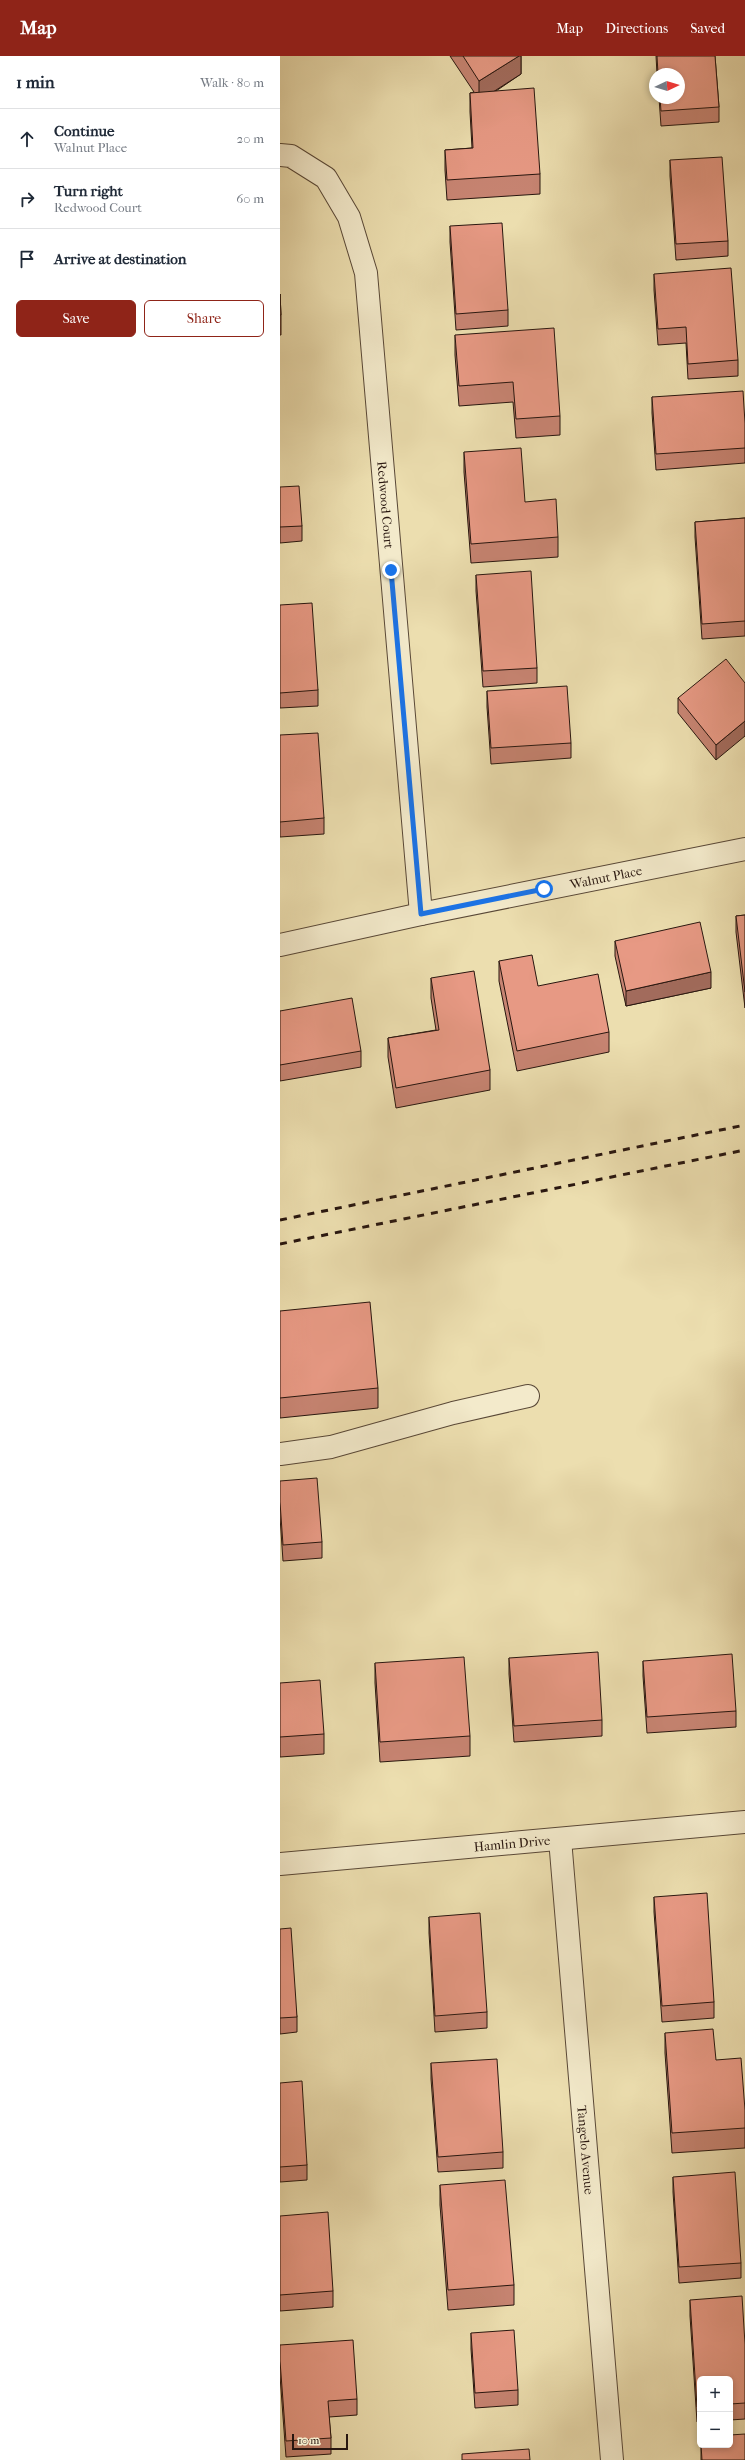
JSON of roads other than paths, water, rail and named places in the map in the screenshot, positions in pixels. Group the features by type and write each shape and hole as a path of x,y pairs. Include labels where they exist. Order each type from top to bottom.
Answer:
{"street":[{"name":"Redwood Court","path":"280,156 291,156 326,178 349,217 366,272 421,914"},
{"name":"Walnut Place","path":"280,945 421,914 745,849"},
{"path":"280,1454 331,1447 453,1413 528,1396"},
{"name":"Hamlin Drive","path":"280,1864 745,1822"},
{"name":"Tangelo Avenue","path":"560,1839 612,2460"}],"railway":[{"path":"280,1220 745,1125"},
{"path":"280,1244 745,1150"}]}
